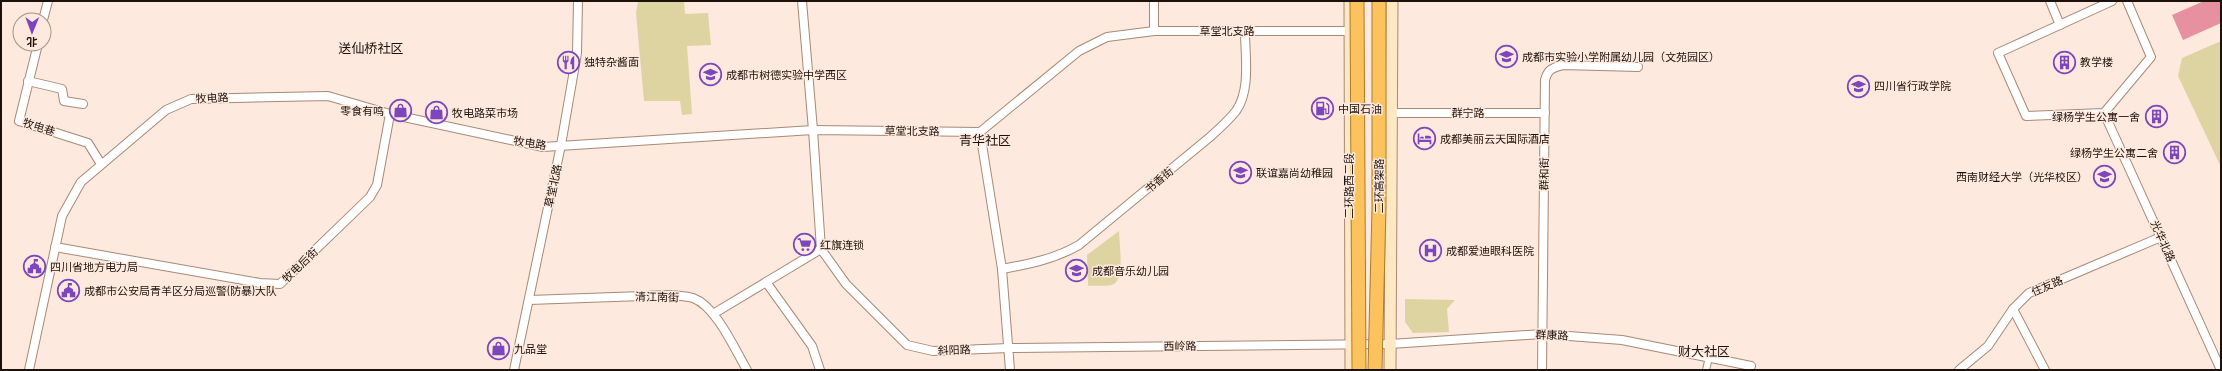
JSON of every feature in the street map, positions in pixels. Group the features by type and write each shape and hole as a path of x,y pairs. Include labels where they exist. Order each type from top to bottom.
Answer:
{"highway":[{"name":"二环高架路","path":"1357,1 1359,370"},
{"name":"二环高架路","path":"1375,370 1379,200 1379,1"}],"main road":[{"name":"二环路西二段","path":"1350,1 1351,370"},
{"path":"1390,370 1392,1"}],"street":[{"path":"46,12 48,1"},
{"name":"草堂北路","path":"514,370 561,145 577,54 578,1"},
{"path":"713,314 821,249 814,130 802,1"},
{"path":"1154,1 1154,31"},
{"path":"2050,1 2060,25"},
{"path":"2112,1 1998,53 2026,116 2104,113 2152,57 2127,1"},
{"name":"草堂北支路","path":"561,145 814,130 980,132 1079,51 1092,43 1120,34 1154,31 1350,31"},
{"name":"书香街","path":"1002,269 1046,260 1066,253 1079,245 1210,137 1228,120 1237,110 1243,96 1245,82 1245,31"},
{"name":"牧电巷","path":"36,52 19,121 88,142 101,164"},
{"name":"群和街","path":"1542,370 1545,80 1547,72 1552,68 1563,66 1638,67"},
{"path":"28,81 62,89 64,101 83,104"},
{"name":"牧电路","path":"29,370 62,216 81,182 166,110 191,99 328,96 390,114 543,147 561,145"},
{"name":"群宁路","path":"1391,113 1545,113"},
{"name":"光华北路","path":"2104,113 2221,370"},
{"name":"牧电后街","path":"55,247 260,284 280,284 370,197 377,185 390,114"},
{"path":"980,132 1002,269 1010,348 1010,370"},
{"name":"住友路","path":"1959,370 1988,346 2013,309 2029,293 2161,237"},
{"name":"斜阳路","path":"821,249 846,284 907,345 932,351 1010,348"},
{"path":"766,282 812,346 820,370"},
{"name":"清江南街","path":"529,300 671,295 692,298 704,304 713,314 748,370"},
{"path":"2013,309 2045,370"},
{"name":"群康路","path":"1350,344 1390,344 1542,334 1622,340 1751,366"},
{"name":"西岭路","path":"1010,348 1350,344"},
{"path":"1706,370 1709,357"}],"shaded area":[{"path":"684,1 685,14 708,13 711,45 687,46 692,114 682,115 680,101 644,101 636,13 638,2"},
{"path":"2204,1 2221,1 2221,23 2183,40 2172,15"},
{"path":"2221,41 2221,167 2178,76 2182,58"},
{"path":"1119,231 1120,267 1117,280 1111,285 1088,286 1087,255"},
{"path":"1405,299 1455,300 1447,309 1449,332 1413,333 1405,322"}],"place":[{"name":"成都市实验小学附属幼儿园（文苑园区）","path":"1506,57"},
{"name":"独特杂酱面","path":"568,62"},
{"name":"教学楼","path":"2065,62"},
{"name":"成都市树德实验中学西区","path":"711,75"},
{"name":"四川省行政学院","path":"1858,86"},
{"name":"中国石油","path":"1323,109"},
{"name":"零食有鸣","path":"400,111"},
{"name":"牧电路菜市场","path":"436,113"},
{"name":"绿杨学生公寓一舍","path":"2156,117"},
{"name":"成都美丽云天国际酒店","path":"1424,139"},
{"name":"绿杨学生公寓二舍","path":"2174,153"},
{"name":"联谊嘉尚幼稚园","path":"1241,173"},
{"name":"西南财经大学（光华校区）","path":"2104,177"},
{"name":"红旗连锁","path":"805,245"},
{"name":"成都爱迪眼科医院","path":"1430,251"},
{"name":"四川省地方电力局","path":"34,267"},
{"name":"成都音乐幼儿园","path":"1077,271"},
{"name":"成都市公安局青羊区分局巡警(防暴)大队","path":"69,291"},
{"name":"九品堂","path":"498,349"}],"district":[{"name":"送仙桥社区","path":"371,48"},
{"name":"青华社区","path":"985,140"},
{"name":"财大社区","path":"1704,351"}]}
